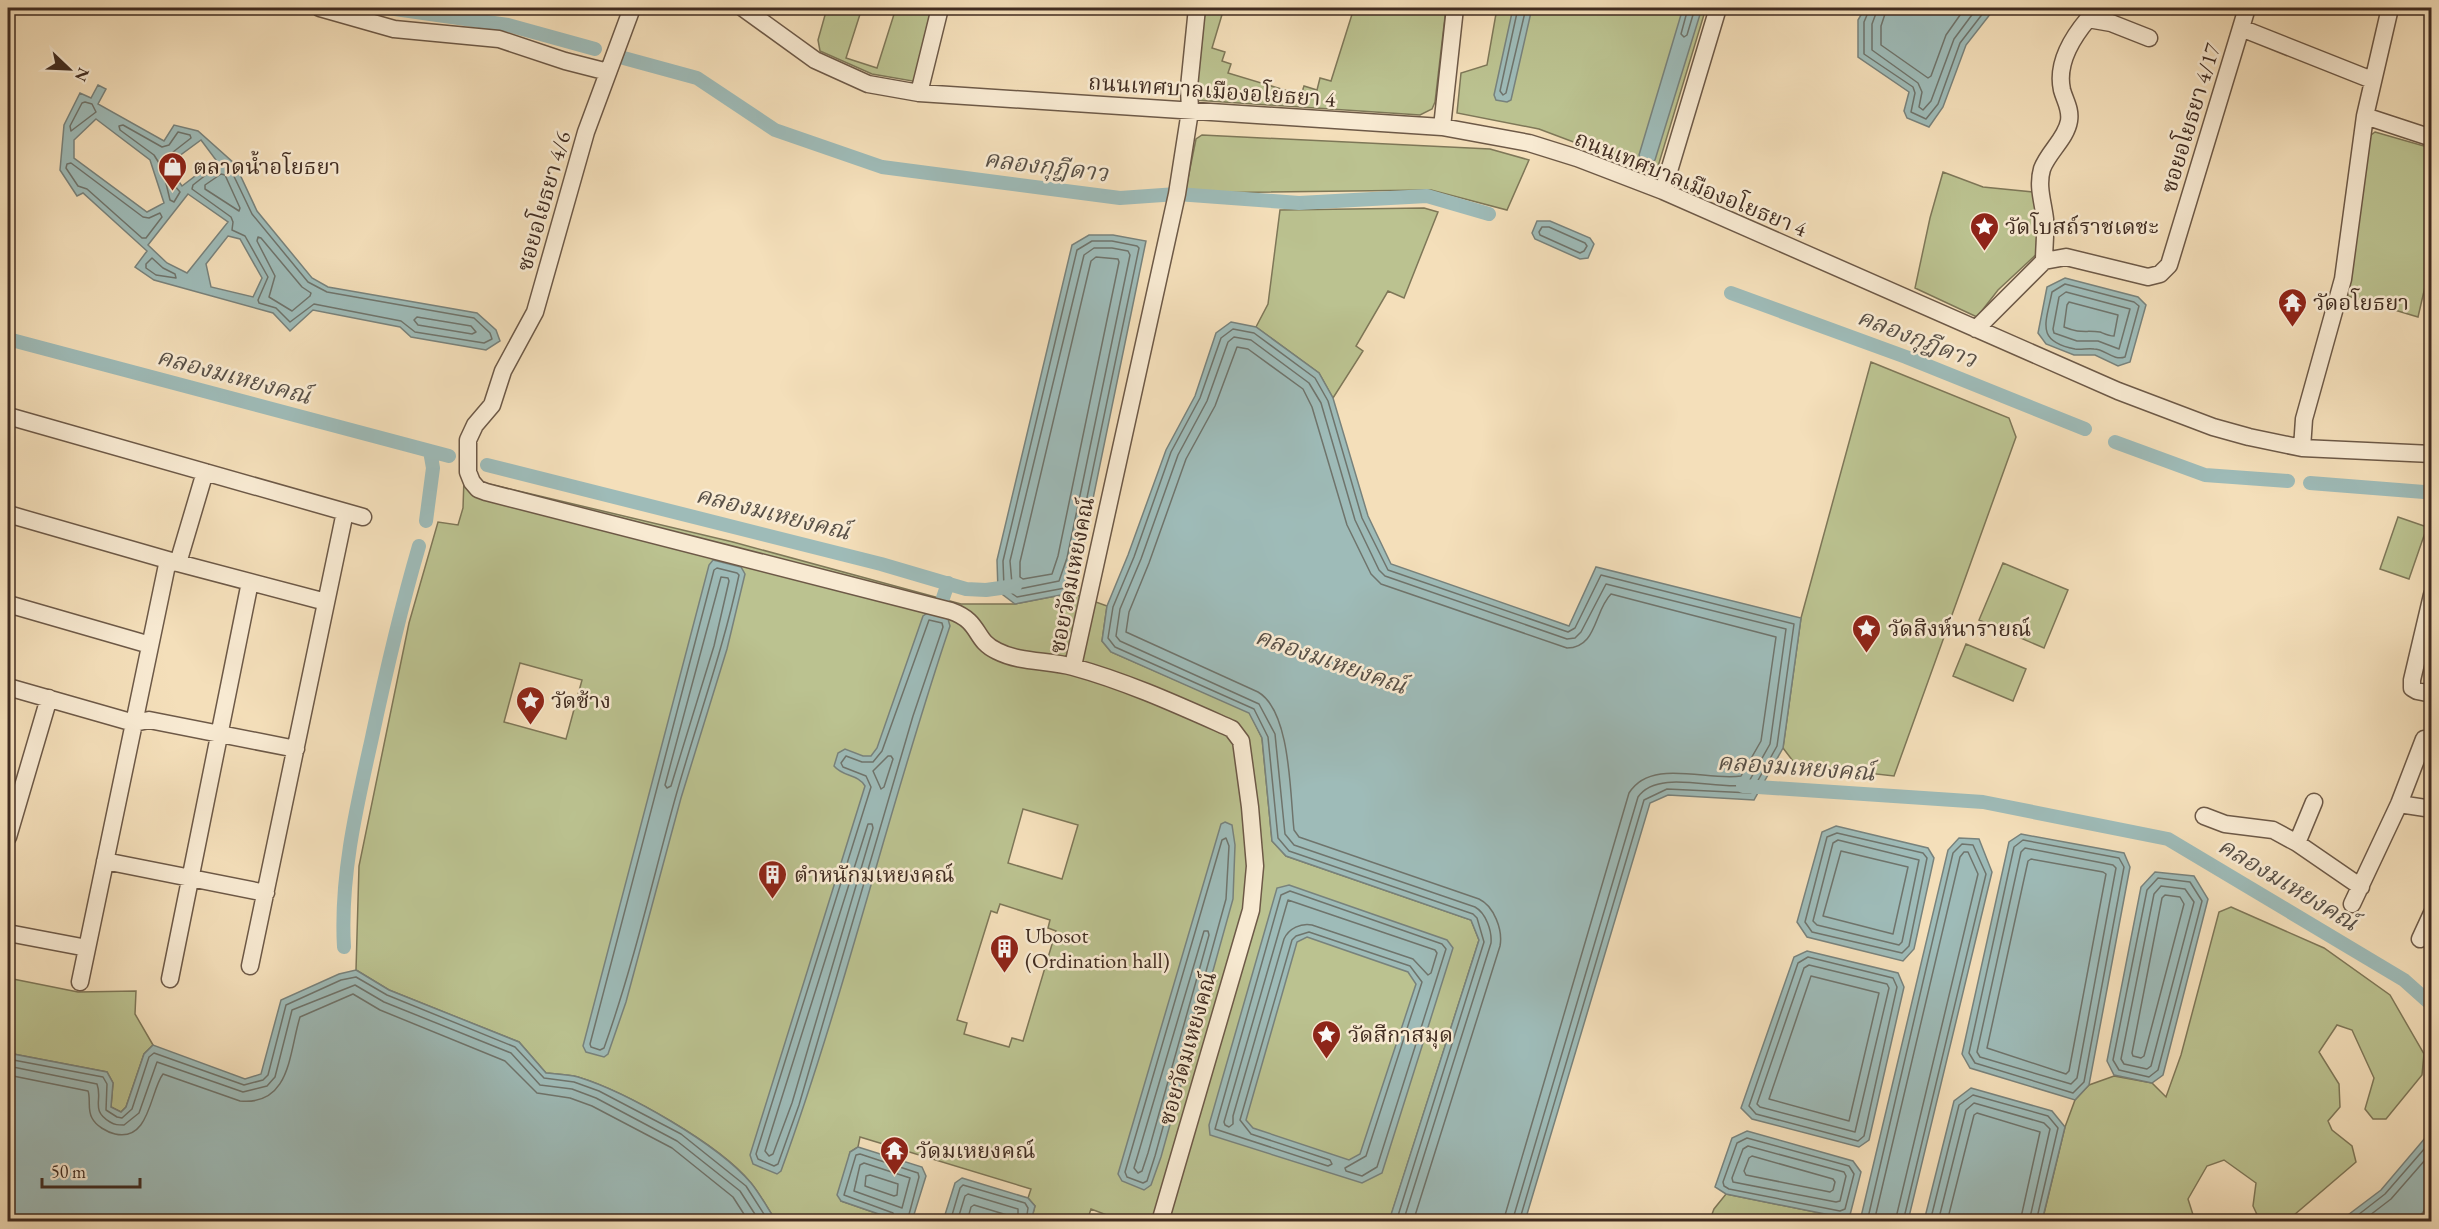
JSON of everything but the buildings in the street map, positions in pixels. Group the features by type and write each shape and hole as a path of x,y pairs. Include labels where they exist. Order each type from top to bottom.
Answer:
{"street":[{"path":"320,8 394,29 499,39 565,61 608,72"},
{"name":"ซอยอโยธยา 4/6","path":"632,8 586,132 535,312 503,371 492,405 475,425 468,441 468,472 472,482 478,489 626,529 951,611 964,616 976,626 985,644 997,651 1013,657 1073,666"},
{"name":"ถนนเทศบาลเมืองอโยธยา 4","path":"743,8 814,60 868,84 919,93 1442,127 1529,143 1577,158 1664,191 2118,391 2213,427 2302,448 2432,454"},
{"path":"919,93 940,8"},
{"name":"ซอยวัดมเหยงคณ์","path":"1160,1221 1251,910 1254,866 1250,807 1241,741 1232,729 1127,685 1073,666 1177,194 1190,111 1189,87 1197,8"},
{"path":"1442,127 1455,8"},
{"path":"1664,191 1718,8"},
{"name":"ซอยอโยธยา 4/17","path":"2044,261 2055,257 2066,257 2148,277 2160,274 2169,265 2247,8"},
{"path":"2302,448 2304,419 2343,279 2365,116 2390,8"},
{"path":"1976,329 2044,261 2045,220 2040,178 2043,168 2069,122 2069,107 2062,88 2061,72 2070,45 2088,19 2111,23 2149,38"},
{"path":"2241,28 2372,80"},
{"path":"2365,116 2432,138"},
{"path":"8,419 363,517"},
{"path":"80,982 150,645 173,562 205,472"},
{"path":"250,966 345,512"},
{"path":"8,514 173,562 327,602"},
{"path":"171,979 250,582"},
{"path":"2431,596 2427,635 2412,680 2412,688 2432,694"},
{"path":"8,604 150,645"},
{"path":"8,687 134,723 149,720 296,748"},
{"path":"8,837 49,699"},
{"path":"2352,904 2399,804 2424,739"},
{"path":"2297,843 2314,802"},
{"path":"2399,804 2432,809"},
{"path":"2204,816 2225,824 2273,830 2297,843 2361,887"},
{"path":"105,861 266,893"},
{"path":"2420,939 2432,913"},
{"path":"8,933 87,948"}],"green space":[{"path":"827,8 862,8 846,58 877,68 896,8 920,12 922,8 935,8 918,82 872,74 820,51 818,40"},
{"path":"1202,8 1224,8 1212,48 1225,52 1222,61 1231,64 1228,73 1301,95 1304,86 1317,90 1320,78 1331,81 1354,8 1446,8 1435,102 1432,109 1420,115 1195,100"},
{"path":"1497,8 1706,8 1656,173 1539,129 1457,113 1461,73 1487,65"},
{"path":"2375,132 2431,148 2431,261 2418,317 2341,294 2367,138"},
{"path":"1202,135 1490,149 1529,160 1507,210 1431,190 1185,193 1196,139"},
{"path":"1943,172 1983,187 2033,192 2041,250 1998,290 1977,317 1915,288 1930,218"},
{"path":"1424,208 1438,212 1404,298 1388,291 1356,346 1363,351 1333,398 1319,373 1256,327 1268,304 1280,210"},
{"path":"1871,362 2009,418 2016,437 1894,776 1796,765 1783,748 1801,618"},
{"path":"464,478 733,542 961,604 1015,604 1071,593 1107,606 1102,641 1111,652 1249,712 1262,738 1272,841 1286,856 1471,920 1479,940 1389,1222 1125,1222 1091,1209 1087,1221 1031,1221 1035,1206 1028,1198 1031,1189 860,1137 858,1147 850,1152 841,1201 899,1221 776,1221 751,1183 736,1168 695,1136 671,1121 598,1084 574,1076 546,1073 519,1042 389,990 356,970 359,866 409,623 438,522 458,525 463,508","holes":["520,663 582,680 566,739 504,722","1023,809 1078,825 1062,879 1008,863","1000,904 1050,920 1048,928 1056,931 1023,1041 1012,1038 1009,1047 964,1034 967,1023 957,1020 991,911 997,913"]},
{"path":"2398,517 2427,527 2409,579 2380,569"},
{"path":"2003,563 2068,590 2044,648 1979,620"},
{"path":"1966,644 2026,669 2013,701 1953,676"},
{"path":"2231,907 2324,948 2390,995 2424,1054 2422,1075 2386,1119 2373,1119 2365,1109 2374,1078 2352,1030 2337,1025 2319,1052 2339,1084 2340,1107 2328,1121 2332,1130 2352,1146 2356,1162 2287,1221 2260,1221 2253,1206 2256,1183 2224,1160 2207,1166 2188,1199 2195,1221 2042,1222 2065,1127 2075,1100 2089,1085 2114,1076 2152,1083 2166,1097 2181,1055 2219,912"},
{"path":"8,978 78,992 136,991 135,1014 153,1045 144,1054 126,1107 121,1112 111,1107 113,1083 107,1072 8,1053"},
{"path":"1726,1194 1840,1217 1850,1215 1853,1221 1709,1222 1714,1209"}],"water":[{"path":"1513,8 1532,8 1511,100 1507,102 1496,100 1494,95"},
{"path":"1683,8 1702,8 1655,160 1652,162 1641,159 1639,155"},
{"path":"1865,8 1995,8 1966,45 1943,107 1929,127 1907,118 1904,111 1909,92 1858,57 1858,20"},
{"path":"98,85 106,89 98,104 164,141 174,125 198,131 235,164 257,211 312,278 328,287 477,313 496,330 500,341 486,350 411,337 400,327 313,310 290,331 273,313 154,280 135,267 147,251 83,193 77,196 60,170 64,125 80,93 91,98","holes":["96,119 150,160 164,203 147,212 74,158 74,140","201,140 216,160 182,186 167,165","188,194 228,222 187,273 167,263 148,245","228,236 240,239 262,278 253,297 211,287 206,264"]},
{"path":"1537,221 1550,221 1590,238 1594,244 1588,258 1580,259 1535,239 1532,233"},
{"path":"1089,235 1113,235 1146,241 1080,562 1071,593 1015,604 998,591 997,560 1072,245"},
{"path":"2065,278 2138,297 2146,305 2130,362 2118,366 2095,355 2074,355 2046,344 2038,333 2047,287"},
{"path":"1231,322 1256,327 1319,373 1333,398 1368,516 1391,564 1569,626 1596,567 1801,618 1783,748 1754,800 1668,795 1650,803 1525,1221 1389,1221 1479,940 1471,920 1286,856 1272,841 1262,738 1249,713 1111,652 1102,641 1107,606 1166,450 1195,396 1216,333"},
{"path":"713,560 741,567 745,574 727,649 681,798 626,1002 608,1054 604,1057 586,1052 583,1046 709,565"},
{"path":"929,612 948,619 950,626 826,1036 781,1171 777,1174 753,1164 750,1155 865,786 858,779 834,766 838,753 845,749 863,756 871,756 877,748 923,616"},
{"path":"1225,822 1232,825 1235,845 1233,899 1161,1157 1151,1185 1144,1190 1122,1181 1118,1174 1221,824"},
{"path":"1836,826 1928,848 1934,858 1914,949 1903,961 1807,937 1797,922 1822,832"},
{"path":"2021,834 2124,853 2130,867 2089,1085 2075,1100 1970,1068 1962,1054 2009,842"},
{"path":"1959,838 1979,839 1992,872 1908,1221 1860,1221 1948,850"},
{"path":"2155,872 2194,876 2208,899 2163,1075 2152,1083 2114,1075 2107,1061 2141,887"},
{"path":"1289,885 1447,940 1453,948 1382,1173 1362,1183 1210,1135 1209,1125 1277,888","holes":["1307,937 1408,972 1416,984 1360,1154 1349,1160 1253,1128 1246,1120 1297,942"]},
{"path":"1807,951 1898,973 1904,987 1869,1140 1859,1147 1752,1119 1741,1108 1794,957"},
{"path":"356,970 389,990 519,1042 546,1073 574,1076 598,1084 670,1121 695,1136 736,1168 751,1183 776,1221 8,1221 8,1053 107,1072 113,1083 111,1107 121,1112 126,1107 144,1054 153,1045 245,1079 261,1074 281,1000 339,974"},
{"path":"1971,1088 2052,1111 2065,1127 2042,1221 1924,1221 1954,1101"},
{"path":"1747,1131 1853,1161 1861,1172 1850,1215 1840,1217 1726,1194 1715,1187 1732,1138"},
{"path":"2431,1131 2431,1202 2416,1221 2340,1221 2381,1190"},
{"path":"858,1147 922,1167 926,1176 912,1221 899,1221 841,1201 837,1195 850,1152"},
{"path":"962,1178 1028,1198 1035,1206 1031,1221 943,1221 955,1183"}],"waterway":[{"name":"คลองกุฎีดาว","path":"388,8 508,25 595,49"},
{"name":"คลองกุฎีดาว","path":"620,57 697,78 775,130 882,167 1120,198 1177,194 1299,203 1427,196 1489,214"},
{"name":"คลองกุฎีดาว","path":"1731,293 1906,357 2085,429"},
{"name":"คลองมเหยงคณ์","path":"8,339 449,456"},
{"name":"คลองกุฎีดาว","path":"2115,442 2205,475 2288,481"},
{"path":"426,521 433,468 430,451"},
{"name":"คลองมเหยงคณ์","path":"487,465 881,564 966,589 986,590 1015,586"},
{"name":"คลองกุฎีดาว","path":"2310,483 2424,492"},
{"path":"344,947 344,895 355,818 387,668 419,546"},
{"path":"943,598 948,583"},
{"name":"คลองมเหยงคณ์","path":"1743,786 1983,802 2168,839 2404,980 2432,1005"}],"place":[{"name":"ตลาดน้ำอโยธยา","path":"172,192"},
{"name":"วัดโบสถ์ราชเดชะ","path":"1984,252"},
{"name":"วัดอโยธยา","path":"2292,328"},
{"name":"วัดสิงห์นารายณ์","path":"1867,654"},
{"name":"วัดช้าง","path":"530,726"},
{"name":"ตำหนักมเหยงคณ์","path":"773,900"},
{"name":"Ubosot (Ordination hall)","path":"1004,974"},
{"name":"วัดสีกาสมุด","path":"1327,1060"},
{"name":"วัดมเหยงคณ์","path":"895,1176"}]}
